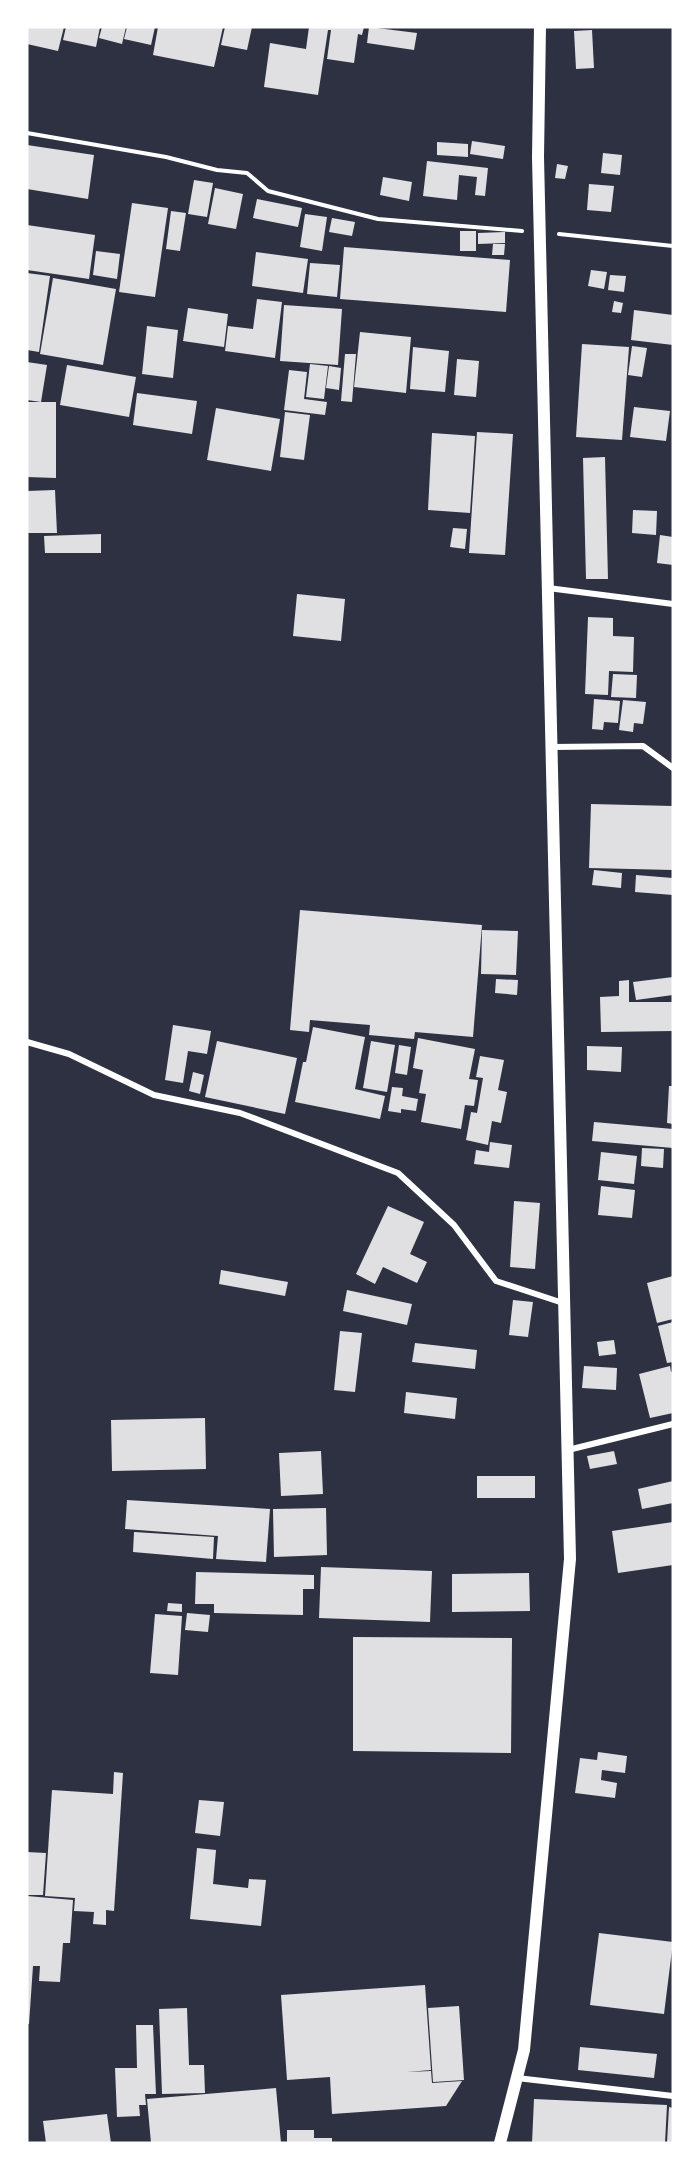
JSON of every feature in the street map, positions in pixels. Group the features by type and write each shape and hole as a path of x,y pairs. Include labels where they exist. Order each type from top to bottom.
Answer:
{"main road":[{"path":"500,2143 524,2050 570,1559 538,157 540,27"}],"street":[{"path":"548,588 673,604"},
{"path":"551,747 643,746 673,768"},
{"path":"27,1042 69,1054 154,1095 240,1113 398,1173 454,1225 496,1281 564,1304"},
{"path":"568,1450 673,1424"},
{"path":"517,2078 673,2096"}],"path":[{"path":"27,133 166,157 217,170 247,173 268,191 378,219 540,232 673,246"}],"building":[{"path":"27,27 64,27 58,51 27,44"},
{"path":"66,27 100,27 96,47 63,40"},
{"path":"102,27 126,27 122,44 99,38"},
{"path":"127,27 155,27 151,45 124,39"},
{"path":"158,27 223,27 214,67 153,55"},
{"path":"225,27 252,27 247,50 221,45"},
{"path":"309,27 364,27 362,35 358,34 354,63 327,59 331,30 328,30 318,95 264,87 270,43 306,49"},
{"path":"369,27 417,33 414,50 367,43"},
{"path":"592,30 594,68 576,69 574,31"},
{"path":"472,141 505,146 503,159 470,154"},
{"path":"437,142 468,144 468,157 437,155"},
{"path":"27,145 94,155 88,199 27,189"},
{"path":"603,153 622,155 620,175 601,173"},
{"path":"427,161 488,168 485,196 475,195 477,177 459,175 457,200 423,196"},
{"path":"557,164 568,166 565,179 555,178"},
{"path":"383,177 412,182 409,201 380,195"},
{"path":"194,180 213,183 207,217 188,214"},
{"path":"589,184 614,186 611,212 587,210"},
{"path":"215,188 243,194 236,229 208,224"},
{"path":"257,199 302,208 298,227 253,218"},
{"path":"132,203 168,208 155,297 119,292"},
{"path":"171,211 186,213 180,251 166,249"},
{"path":"305,214 327,217 322,251 300,247"},
{"path":"332,218 355,222 352,236 329,232"},
{"path":"27,225 95,235 89,279 27,270"},
{"path":"460,231 476,231 476,251 460,251"},
{"path":"505,232 505,243 478,244 478,233"},
{"path":"493,244 505,244 504,255 492,255"},
{"path":"344,247 510,260 506,312 340,299"},
{"path":"96,251 120,254 117,279 93,275"},
{"path":"256,252 308,259 303,293 252,286"},
{"path":"310,263 340,265 337,297 307,294"},
{"path":"591,270 607,272 604,289 588,286"},
{"path":"27,273 50,276 39,352 27,350"},
{"path":"610,275 626,276 624,292 608,290"},
{"path":"53,278 116,289 103,365 40,354"},
{"path":"257,299 282,302 275,358 225,351 228,326 253,329"},
{"path":"614,301 623,303 621,313 612,312"},
{"path":"284,305 342,309 338,365 280,361"},
{"path":"188,308 228,314 224,347 183,341"},
{"path":"634,310 673,315 673,345 631,340"},
{"path":"147,326 178,330 173,378 142,374"},
{"path":"360,332 411,337 406,393 354,387"},
{"path":"582,344 629,347 622,440 576,437"},
{"path":"632,346 647,348 642,377 628,375"},
{"path":"413,347 449,351 445,392 410,389"},
{"path":"345,354 356,354 352,402 341,401"},
{"path":"457,359 479,361 476,397 454,395"},
{"path":"27,362 47,365 41,402 27,400"},
{"path":"310,364 328,366 324,399 306,397"},
{"path":"67,365 136,377 129,417 60,405"},
{"path":"329,366 341,368 339,390 326,388"},
{"path":"289,370 307,372 304,399 327,402 325,415 284,410"},
{"path":"137,393 197,401 192,434 133,425"},
{"path":"27,402 56,402 56,478 27,477"},
{"path":"634,407 670,411 666,441 630,437"},
{"path":"216,408 280,419 271,471 207,460"},
{"path":"285,412 310,415 304,460 280,457"},
{"path":"477,432 513,434 505,555 469,553"},
{"path":"432,433 475,436 470,513 428,510"},
{"path":"605,457 608,579 586,579 583,458"},
{"path":"55,490 57,533 27,533 27,491"},
{"path":"633,510 657,511 656,535 632,533"},
{"path":"453,528 467,529 465,549 450,547"},
{"path":"101,534 101,553 45,553 44,536"},
{"path":"660,535 673,537 673,565 657,563"},
{"path":"297,594 345,599 341,641 293,636"},
{"path":"588,617 613,618 613,636 634,637 633,672 609,671 608,695 585,694"},
{"path":"613,674 637,675 636,698 611,697"},
{"path":"594,699 620,701 618,723 604,722 603,730 592,729"},
{"path":"623,700 646,702 643,724 634,723 633,732 619,730"},
{"path":"591,804 673,806 673,870 589,868"},
{"path":"594,870 622,873 621,888 592,885"},
{"path":"636,875 673,878 673,895 635,892"},
{"path":"300,910 482,925 473,1037 415,1032 414,1039 369,1035 370,1025 310,1020 309,1032 290,1030"},
{"path":"482,930 518,931 516,975 481,974"},
{"path":"673,977 673,995 636,1000 633,982"},
{"path":"496,979 518,980 517,995 495,993"},
{"path":"629,980 629,1002 673,1002 673,1031 601,1032 600,997 619,996 619,981"},
{"path":"173,1025 211,1031 207,1054 188,1051 183,1083 165,1080"},
{"path":"313,1027 365,1037 355,1089 385,1096 380,1119 295,1102"},
{"path":"418,1038 475,1049 469,1079 478,1080 474,1106 465,1105 461,1129 421,1122 426,1094 419,1093 423,1070 413,1068"},
{"path":"217,1041 297,1058 285,1114 205,1097"},
{"path":"371,1041 395,1045 387,1092 363,1088"},
{"path":"399,1045 411,1047 407,1075 395,1073"},
{"path":"587,1046 622,1047 621,1072 587,1070"},
{"path":"480,1056 504,1060 498,1090 507,1092 501,1123 492,1121 488,1145 466,1140 471,1112 477,1113 483,1078 476,1077"},
{"path":"193,1072 204,1075 200,1094 189,1091"},
{"path":"669,1086 673,1086 673,1124 667,1123"},
{"path":"392,1087 403,1088 402,1096 418,1099 416,1111 401,1109 401,1113 388,1111"},
{"path":"594,1122 673,1129 673,1148 592,1141"},
{"path":"490,1142 512,1145 509,1168 474,1164 476,1150 489,1152"},
{"path":"642,1148 664,1149 663,1168 641,1166"},
{"path":"601,1152 637,1156 634,1184 598,1180"},
{"path":"601,1186 635,1190 632,1218 598,1215"},
{"path":"514,1201 540,1203 535,1269 510,1267"},
{"path":"388,1206 424,1222 410,1254 427,1262 417,1283 383,1267 375,1284 356,1274"},
{"path":"221,1270 288,1282 285,1296 219,1284"},
{"path":"673,1276 673,1319 657,1323 647,1283"},
{"path":"347,1290 412,1304 407,1325 343,1311"},
{"path":"513,1300 533,1302 528,1337 509,1335"},
{"path":"673,1322 673,1362 667,1363 658,1326"},
{"path":"340,1331 362,1333 355,1392 334,1390"},
{"path":"614,1340 616,1354 599,1356 597,1342"},
{"path":"415,1343 477,1350 475,1369 412,1362"},
{"path":"584,1366 617,1368 616,1390 582,1388"},
{"path":"670,1366 671,1372 673,1371 673,1413 650,1418 639,1374"},
{"path":"406,1392 457,1398 455,1419 404,1413"},
{"path":"205,1418 206,1469 112,1471 111,1420"},
{"path":"321,1451 323,1494 281,1496 279,1453"},
{"path":"614,1451 617,1464 590,1469 587,1456"},
{"path":"477,1476 535,1476 535,1498 477,1498"},
{"path":"673,1481 673,1503 642,1509 638,1489"},
{"path":"127,1500 270,1509 266,1562 216,1559 218,1536 125,1529"},
{"path":"326,1508 327,1555 274,1557 273,1509"},
{"path":"673,1522 673,1565 618,1573 612,1531"},
{"path":"134,1532 214,1537 213,1559 133,1552"},
{"path":"321,1567 432,1571 430,1622 319,1618"},
{"path":"196,1572 314,1575 314,1589 303,1589 303,1615 214,1613 214,1604 195,1604"},
{"path":"529,1573 530,1611 452,1612 452,1574"},
{"path":"168,1603 182,1604 182,1612 167,1611"},
{"path":"187,1613 210,1615 208,1632 185,1630"},
{"path":"155,1614 182,1616 178,1675 150,1673"},
{"path":"353,1637 512,1638 511,1753 353,1751"},
{"path":"598,1752 627,1756 625,1773 602,1770 601,1780 617,1783 615,1798 575,1793 580,1758 597,1760"},
{"path":"114,1772 123,1773 114,1911 106,1910 106,1925 93,1924 94,1912 74,1911 75,1898 45,1896 52,1790 113,1794"},
{"path":"199,1800 224,1802 220,1836 195,1833"},
{"path":"197,1848 216,1850 213,1884 248,1888 249,1879 266,1880 261,1926 190,1919"},
{"path":"27,1852 46,1853 43,1895 27,1895"},
{"path":"27,1896 73,1900 70,1943 63,1943 60,1982 39,1981 40,1966 33,1966 29,2024 27,2024"},
{"path":"599,1933 673,1942 664,2014 590,2005"},
{"path":"425,1985 431,2070 407,2072 431,2071 432,2083 462,2081 446,2106 332,2114 330,2077 287,2080 281,1995"},
{"path":"459,2006 464,2080 433,2082 428,2008"},
{"path":"187,2008 189,2065 204,2065 205,2093 162,2094 159,2009"},
{"path":"136,2025 153,2025 156,2094 145,2094 146,2105 139,2105 140,2116 117,2117 115,2068 137,2068"},
{"path":"580,2047 657,2054 654,2078 578,2070"},
{"path":"276,2088 281,2143 151,2143 147,2099"},
{"path":"534,2099 667,2105 665,2143 532,2143"},
{"path":"669,2107 673,2108 673,2143 667,2143"},
{"path":"107,2114 111,2143 46,2143 43,2121"},
{"path":"287,2130 314,2130 314,2138 332,2138 332,2143 287,2143"}]}
